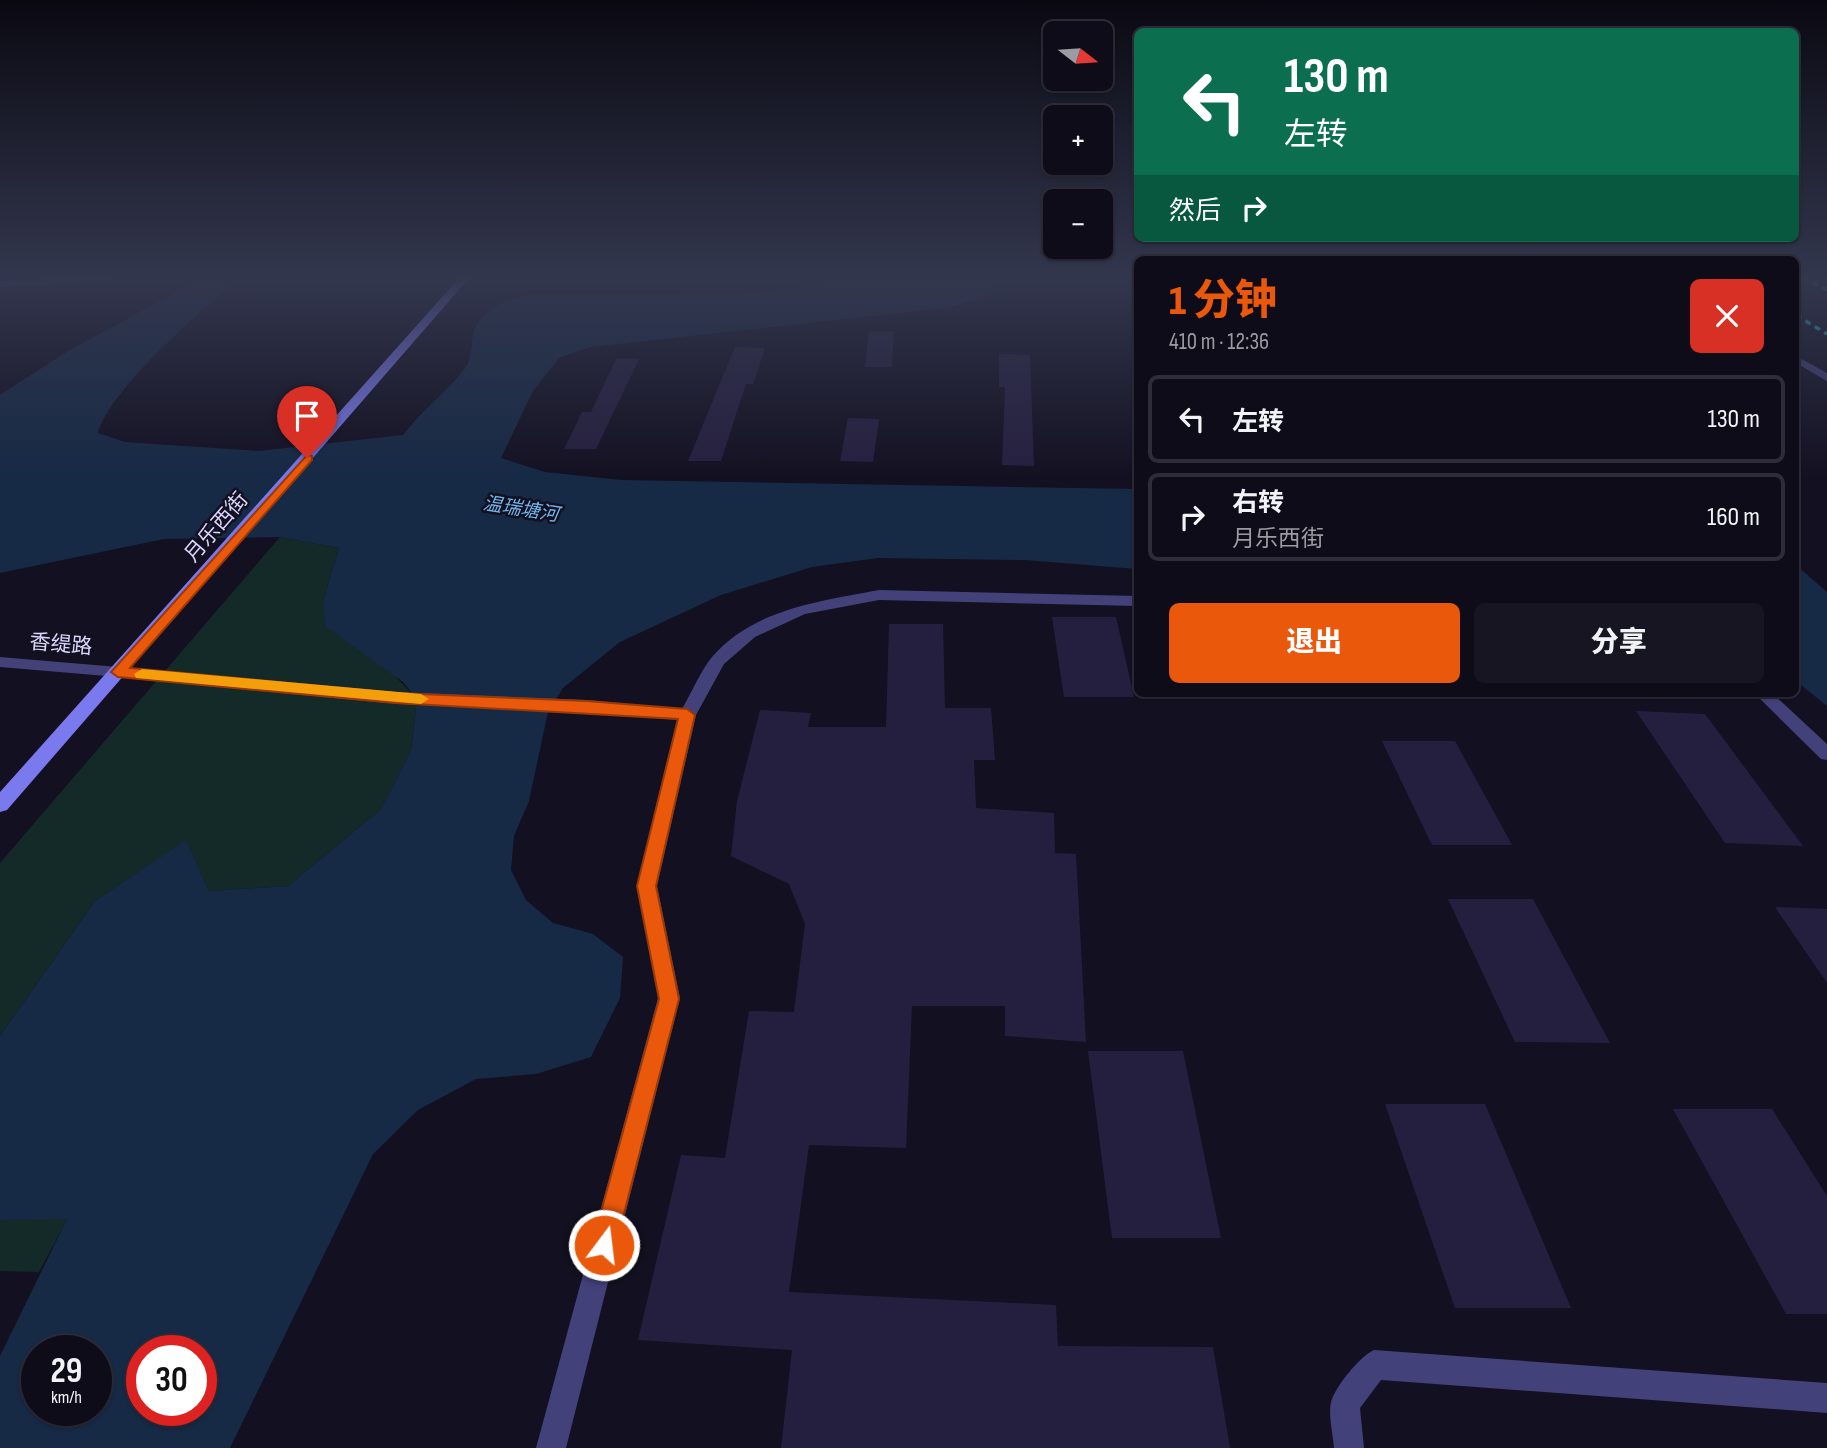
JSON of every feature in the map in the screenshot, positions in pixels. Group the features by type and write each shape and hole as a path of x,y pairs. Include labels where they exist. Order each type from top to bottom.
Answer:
{"main road":[{"name":"月乐西街","path":"0,805 406,345"}],"street":[{"path":"1799,361 1827,378"},
{"path":"551,1448 669,999 647,886 687,715 718,661 749,634 801,610 878,596 1134,601"},
{"name":"香缇路","path":"0,662 396,698 587,706 687,715"},
{"path":"1766,697 1827,754"},
{"path":"1349,1448 1345,1404 1374,1365 1827,1398"}],"green space":[{"path":"280,537 339,548 323,601 417,699 411,750 381,809 288,886 209,891 186,841 95,901 0,1036 0,863"},
{"path":"68,1218 39,1272 0,1271 0,1220"}],"water":[{"name":"温瑞塘河","path":"80,345 166,345 120,394 98,433 125,442 259,451 403,435 466,367 472,345 612,345 590,347 559,358 533,391 501,458 545,472 621,480 1134,489 1134,569 1024,560 878,558 812,567 721,595 620,642 563,688 548,712 529,801 514,836 511,870 526,900 553,923 593,934 623,957 620,998 591,1057 536,1074 476,1079 418,1110 373,1154 230,1448 0,1448 0,1356 67,1219 0,1220 0,1036 95,901 186,840 209,891 288,886 381,809 411,750 417,699 403,682 325,626 323,601 339,548 280,537 164,539 0,573 0,395"},
{"path":"1799,568 1827,592 1827,706 1799,683"}],"building":[{"path":"867,345 893,345 892,367 865,367"},
{"path":"735,347 765,348 753,384 746,384 721,461 688,461"},
{"path":"999,354 1030,355 1034,466 1002,465 1005,387 999,387"},
{"path":"616,359 639,359 596,449 564,449 582,412 591,412"},
{"path":"848,418 879,419 873,462 840,461"},
{"path":"1052,617 1116,617 1134,697 1064,697"},
{"path":"889,624 943,624 945,708 991,708 995,760 974,760 976,808 1054,813 1055,853 1076,854 1086,1042 1005,1036 1005,1006 912,1006 906,1148 809,1145 789,1292 1056,1305 1058,1346 1213,1347 1230,1448 781,1448 792,1350 638,1340 681,1155 725,1158 749,1011 794,1012 805,924 789,884 731,856 737,801 760,710 811,713 808,727 886,727"},
{"path":"1636,711 1705,714 1803,846 1725,843"},
{"path":"1382,741 1455,741 1512,845 1432,845"},
{"path":"1448,899 1533,899 1610,1043 1515,1042"},
{"path":"1775,907 1827,909 1827,983"},
{"path":"1088,1051 1183,1051 1221,1238 1112,1238"},
{"path":"1385,1104 1485,1104 1571,1308 1455,1308"},
{"path":"1673,1109 1772,1109 1827,1196 1827,1314 1786,1314"}],"slow traffic":[{"path":"142,674 421,699"}],"route":[{"path":"307,458 118,672 396,698 587,706 687,715 647,886 669,999 604,1245"}]}
